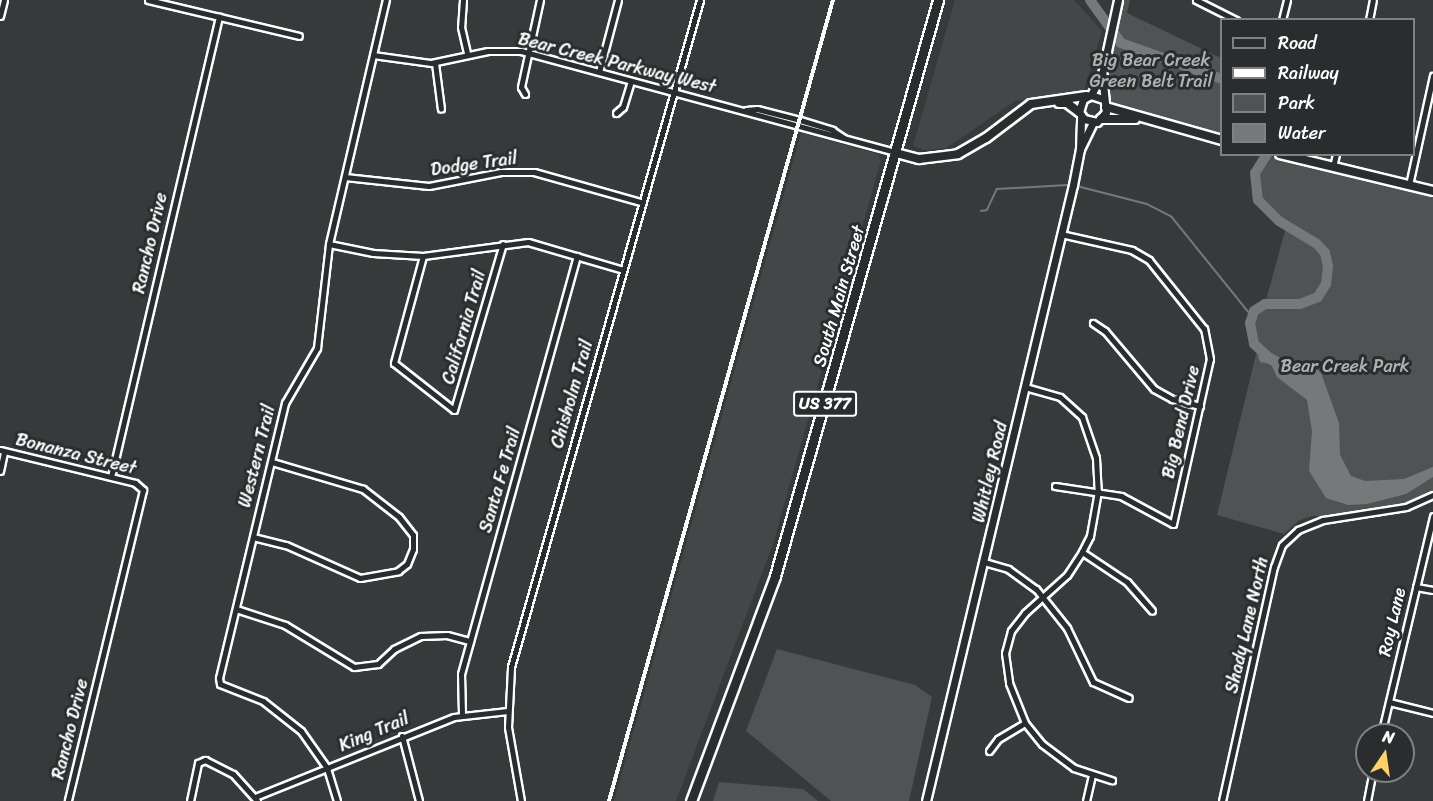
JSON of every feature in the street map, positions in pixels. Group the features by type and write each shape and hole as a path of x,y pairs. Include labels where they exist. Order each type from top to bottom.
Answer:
{"main road":[{"name":"South Main Street","path":"691,801 775,576 938,0"},
{"path":"896,153 920,159 958,153 1025,108 1040,101 1088,96"},
{"path":"1025,108 1067,103 1080,114"},
{"path":"1105,103 1137,118 1220,140"},
{"path":"1101,119 1137,118"},
{"path":"1288,156 1433,191"}],"street":[{"path":"0,16 4,0"},
{"path":"148,0 299,36"},
{"name":"Western Trail","path":"337,801 327,768 317,750 281,713 249,694 220,684 286,398 317,348 329,244 386,0"},
{"path":"463,0 461,27 466,54"},
{"path":"525,94 520,87 540,0"},
{"path":"599,72 618,0"},
{"name":"Chisholm Trail","path":"521,801 508,711 514,656 700,0"},
{"path":"1102,74 1080,114 1093,122 1101,119 1105,103 1102,74 1118,0"},
{"path":"1196,0 1206,2 1233,18"},
{"path":"1282,18 1287,0"},
{"path":"1369,18 1373,0"},
{"name":"Rancho Drive","path":"111,477 219,16"},
{"name":"Bear Creek Parkway West","path":"373,55 435,63 466,54 488,51 528,52 896,153"},
{"path":"435,63 441,109"},
{"path":"1409,186 1433,76"},
{"path":"616,113 623,107 631,81"},
{"path":"1088,96 1105,103"},
{"name":"Whitley Road","path":"926,801 1061,234 1080,149 1080,114"},
{"name":"Whitley Road","path":"1080,149 1093,122"},
{"path":"1333,167 1336,156"},
{"name":"Dodge Trail","path":"345,177 429,186 501,172 534,172 641,202"},
{"name":"Big Bend Drive","path":"1061,234 1132,250 1155,267 1208,339 1210,359 1173,524 1121,496 1098,491"},
{"path":"329,244 373,253 423,256 528,242 623,270"},
{"name":"California Trail","path":"423,256 393,363 454,410 503,244"},
{"name":"Santa Fe Trail","path":"462,714 461,674 577,256"},
{"path":"1093,323 1105,331 1154,389 1172,399 1200,406"},
{"path":"1025,387 1060,397 1082,417 1096,458 1098,491 1090,536 1082,552 1067,575 1016,622 1005,653 1012,695 1025,723 1062,760 1092,775 1112,780"},
{"path":"0,471 2,451"},
{"name":"Bonanza Street","path":"2,451 135,483 143,490"},
{"path":"253,537 308,554 360,578 398,571 407,564 413,549 413,535 404,523 363,489 272,462"},
{"path":"1055,486 1098,491"},
{"name":"Rancho Drive","path":"69,801 143,490"},
{"name":"Shady Lane North","path":"1222,801 1274,567 1282,544 1298,530 1323,520 1406,507 1433,495"},
{"name":"Roy Lane","path":"1384,723 1433,516"},
{"path":"1082,552 1127,582 1152,611"},
{"path":"984,562 1022,577 1043,597 1067,628 1093,682 1129,698"},
{"path":"1416,587 1433,590"},
{"path":"236,609 285,625 354,667 378,664 394,649 421,636 447,635 470,641"},
{"path":"1389,702 1433,712"},
{"name":"King Trail","path":"256,799 402,736 462,714 508,711"},
{"path":"989,751 998,740 1025,723"},
{"path":"402,736 419,801"},
{"path":"190,801 201,760 233,774 256,799"},
{"path":"1086,801 1092,775"},
{"path":"1366,801 1370,783"}],"shaded area":[{"path":"955,0 1074,0 1102,31 1084,91 1015,101 946,148 925,150 913,146"},
{"path":"801,133 878,154 881,160 773,544 676,801 614,801"}],"green space":[{"name":"Big Bear Creek Green Belt Trail","path":"1120,0 1130,0 1127,13 1220,58 1220,134 1117,107 1108,101 1105,62"},
{"name":"Bear Creek Park","path":"1268,156 1433,197 1433,495 1416,503 1339,516 1312,516 1298,521 1284,534 1217,515 1257,350 1251,334 1251,315 1265,304 1286,227 1263,208 1255,190 1255,173"},
{"path":"777,649 915,685 932,697 909,801 831,801 746,731"},
{"path":"719,782 803,789 818,801 713,801"}],"water":[{"path":"1264,349 1286,361 1311,365 1321,373 1339,423 1340,455 1351,476 1365,481 1404,479 1433,467 1433,477 1406,494 1367,504 1348,505 1326,498 1309,471 1312,431 1307,400 1277,377 1271,364 1260,362 1258,356"}],"waterway":[{"path":"1090,0 1121,43 1220,78"},
{"path":"1266,156 1255,173 1258,200 1279,221 1317,244 1325,253 1328,266 1326,284 1318,297 1300,304 1265,304 1254,311 1250,323 1254,344 1273,361"},
{"path":"981,211 987,210 997,189 1067,185"},
{"path":"1077,186 1147,204 1172,217 1251,315"}],"railway":[{"path":"609,801 833,0"}]}
